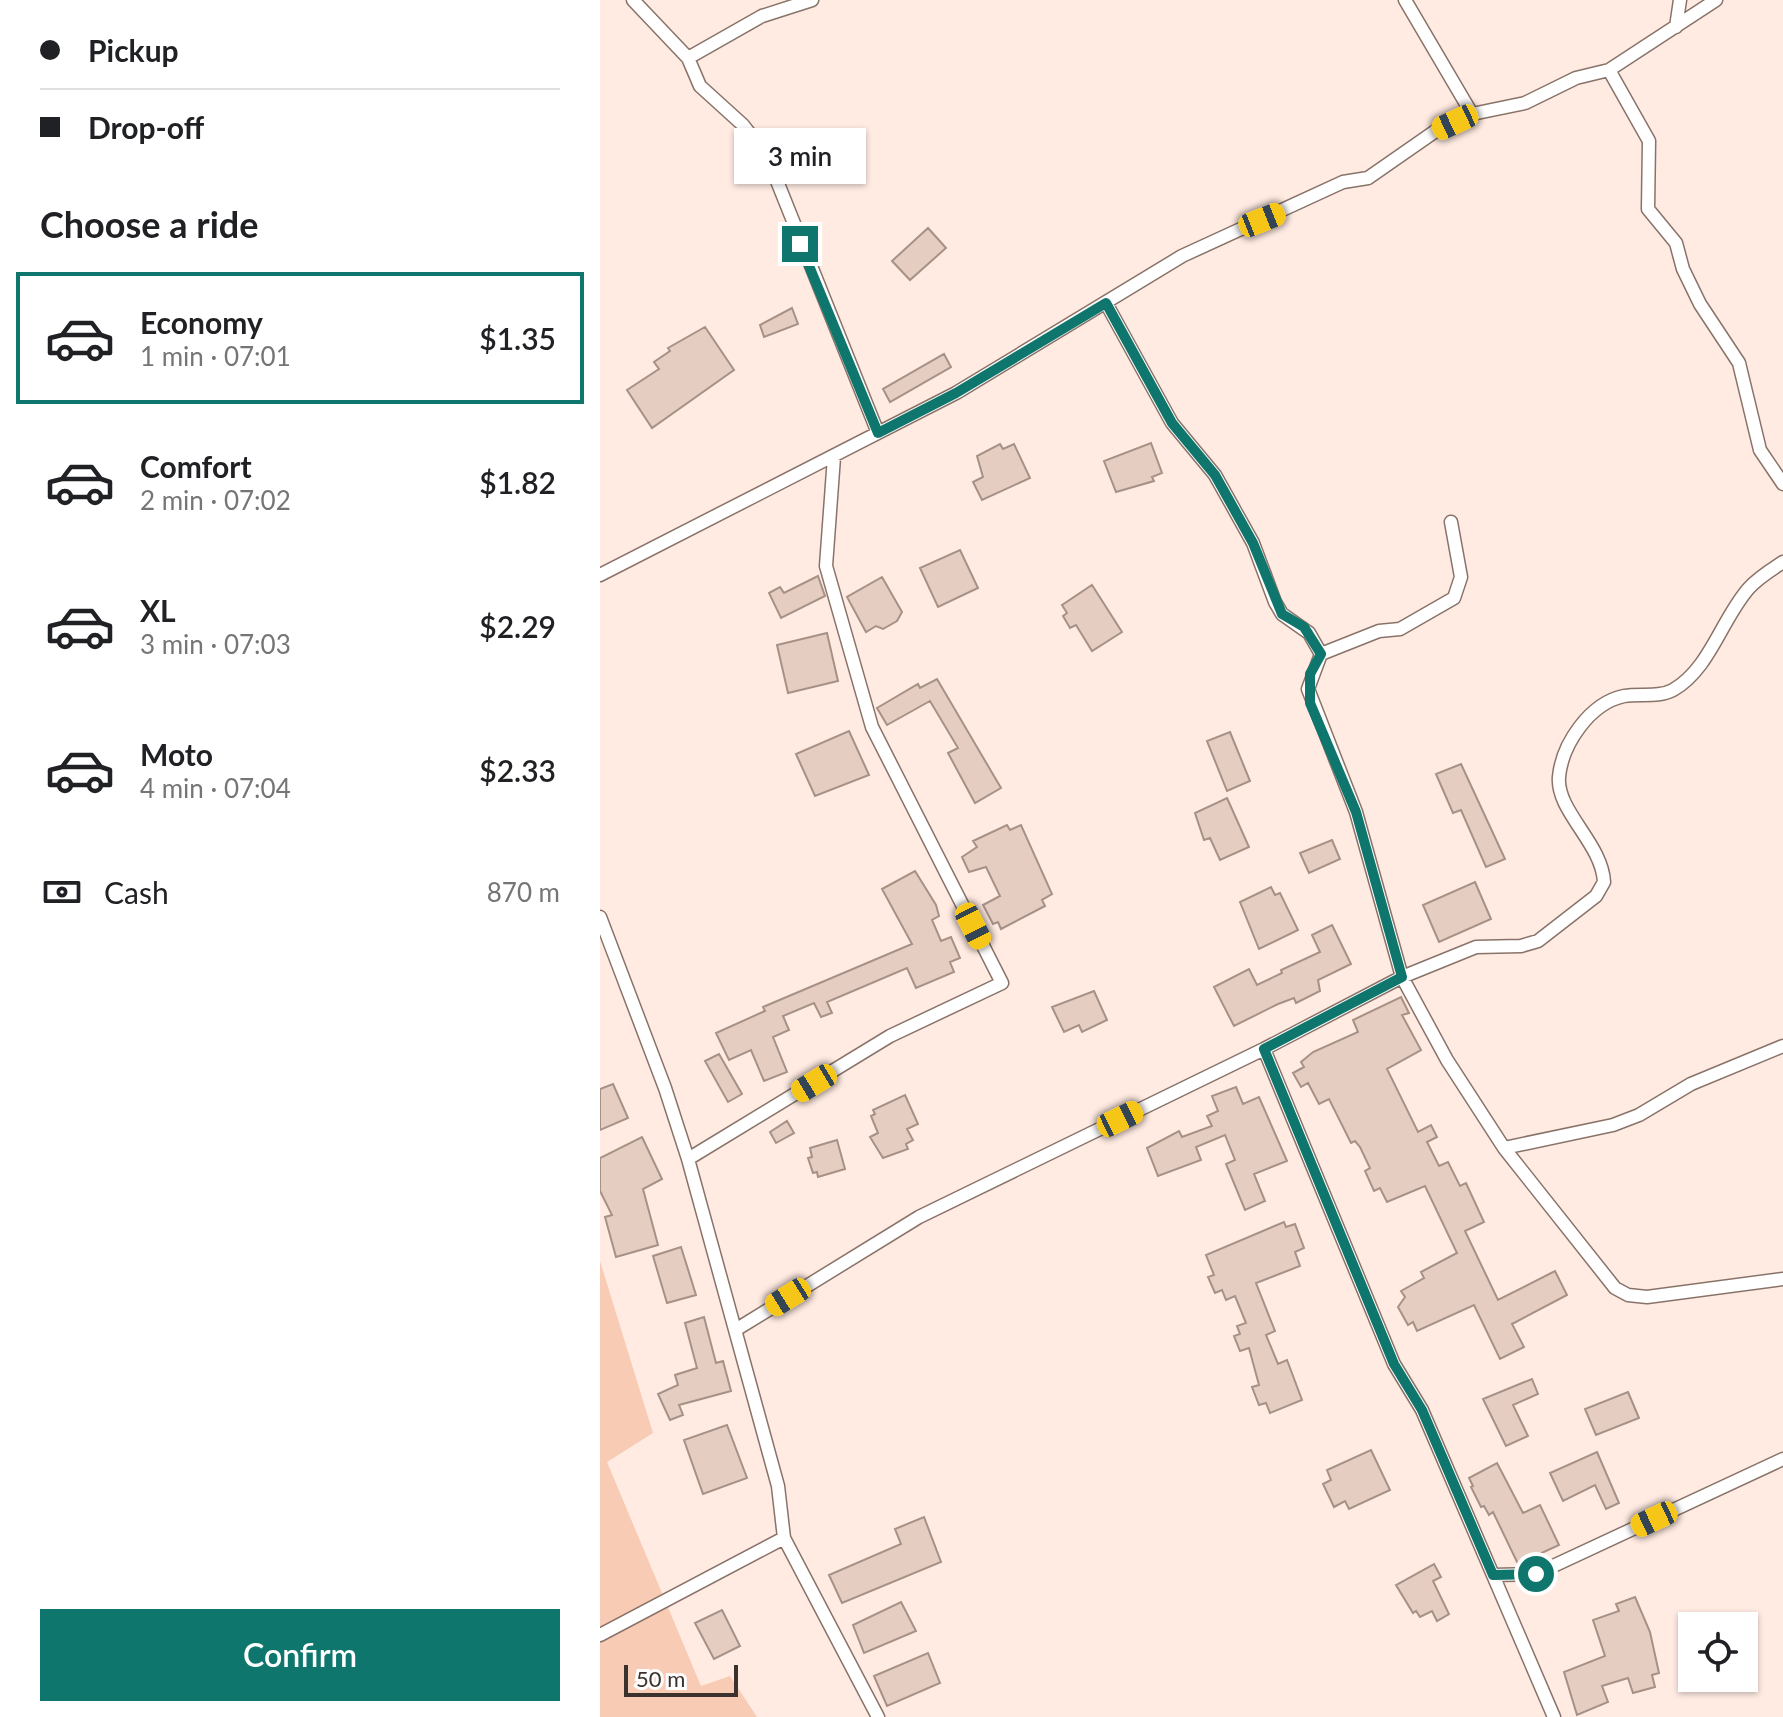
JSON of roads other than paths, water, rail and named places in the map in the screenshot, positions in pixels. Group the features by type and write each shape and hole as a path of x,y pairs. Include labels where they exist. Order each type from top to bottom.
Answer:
{"street":[{"path":"633,0 688,58 700,86 743,125 772,167 878,433"},
{"path":"688,58 762,16 812,0"},
{"path":"1405,0 1472,114"},
{"path":"1676,27 1680,0"},
{"path":"600,575 956,393 1182,256 1343,182 1368,178 1437,130 1472,114 1525,103 1576,78 1609,70 1716,0"},
{"path":"1609,70 1649,141 1648,209 1676,243 1683,269 1700,304 1739,363 1760,450 1783,484"},
{"path":"1106,303 1172,423 1215,475 1253,543 1282,614 1304,627 1321,654"},
{"path":"688,1159 890,1036 1002,983 872,727 826,566 834,457"},
{"path":"1451,522 1461,577 1454,598 1400,629 1379,631 1321,654 1310,674 1310,703 1356,812 1402,977 1447,1060 1504,1148 1615,1288 1628,1295 1647,1297 1783,1279"},
{"path":"737,1329 919,1217 1264,1049 1402,977 1476,947 1521,946 1538,941 1596,896 1604,882 1603,869 1561,794 1561,764 1575,735 1605,703 1624,696 1671,691 1683,682 1697,668 1747,590 1783,562"},
{"path":"600,917 665,1088 688,1159 778,1486 784,1538 878,1717"},
{"path":"1504,1148 1613,1125 1639,1115 1691,1084 1783,1046"},
{"path":"1264,1049 1394,1364 1422,1410 1554,1717"},
{"path":"1493,1575 1536,1574 1783,1459"},
{"path":"600,1635 784,1538"}]}
